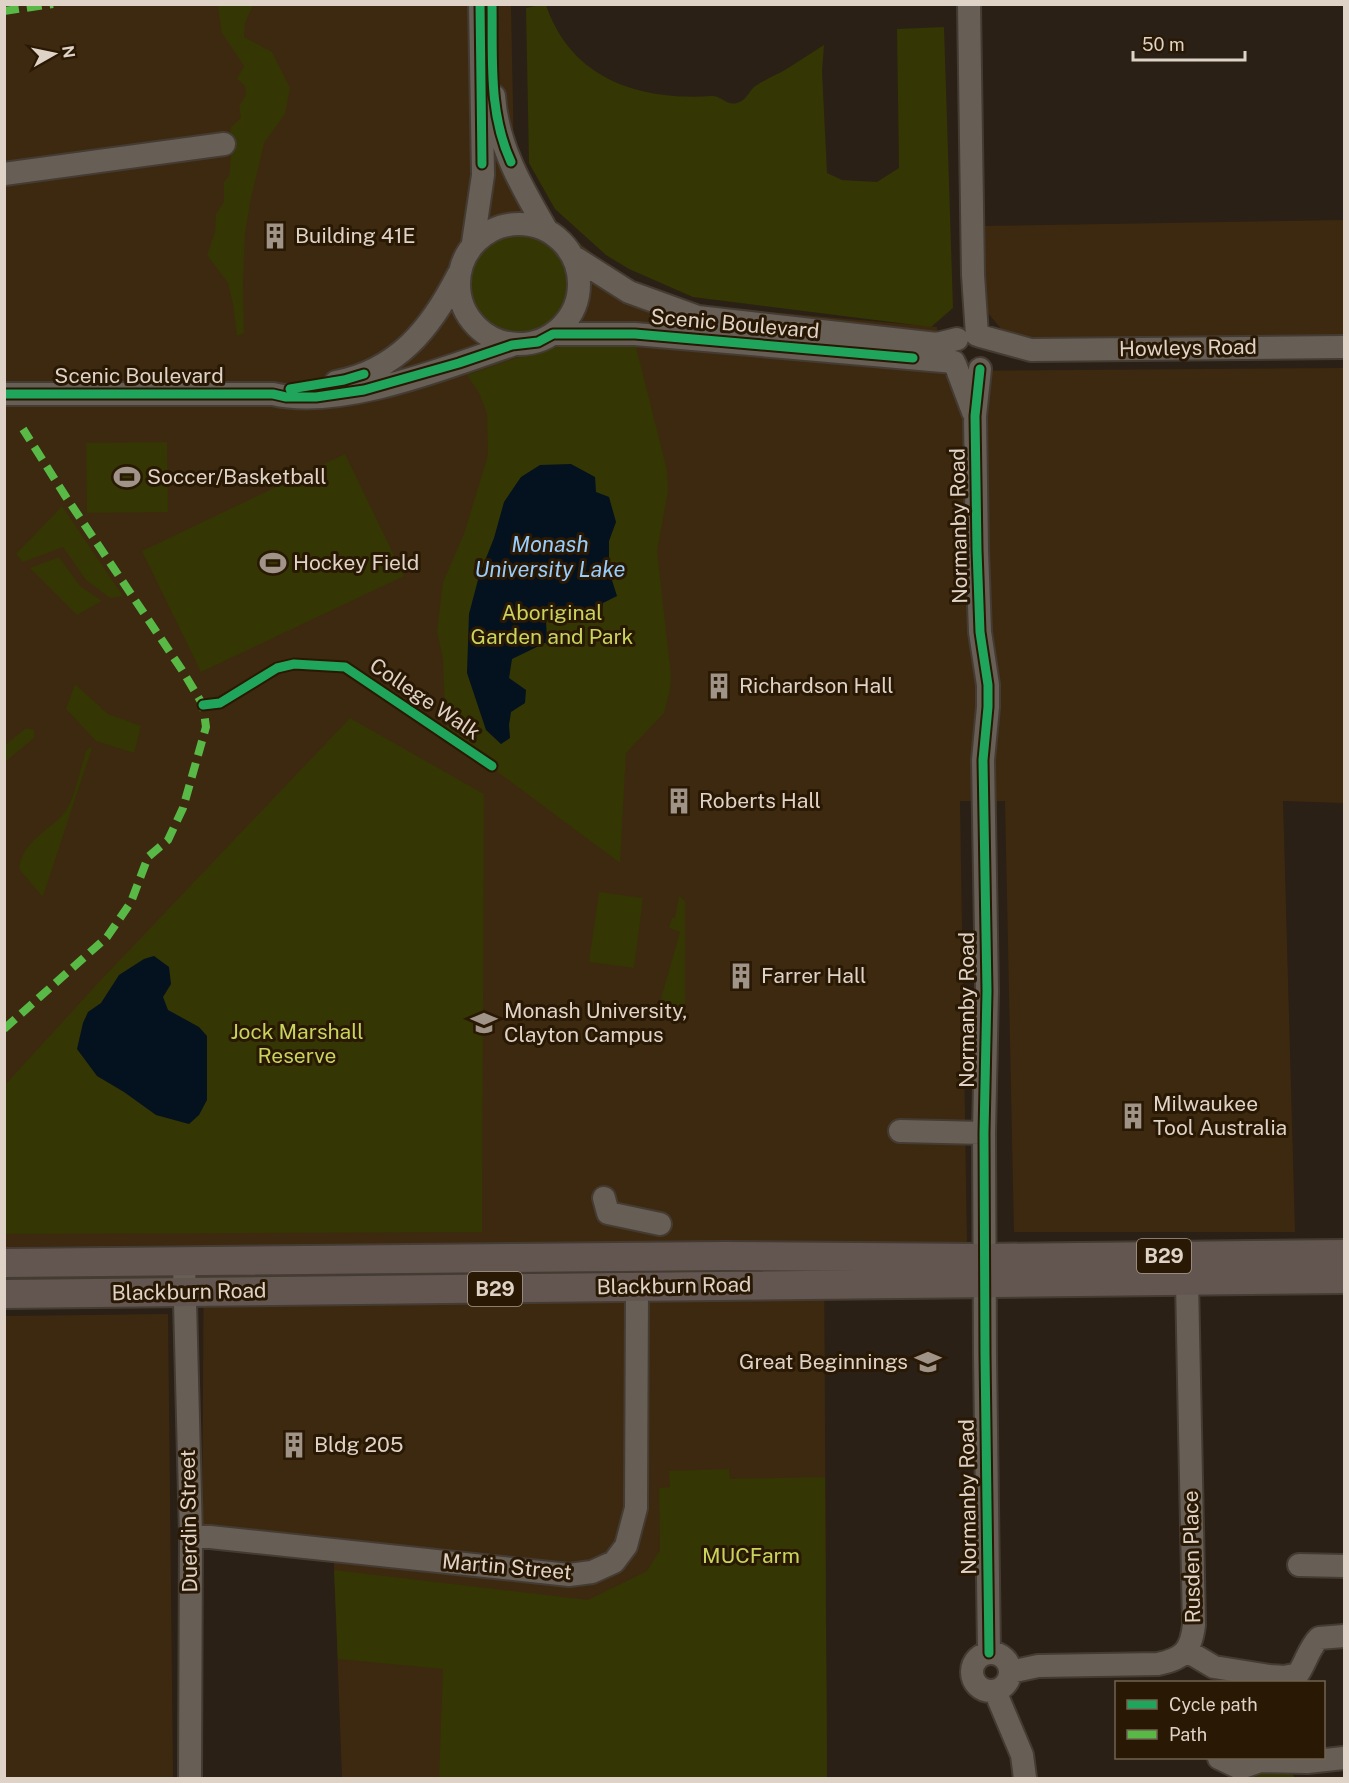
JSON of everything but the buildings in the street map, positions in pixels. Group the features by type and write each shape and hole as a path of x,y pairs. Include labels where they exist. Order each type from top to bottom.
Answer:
{"main road":[{"name":"Blackburn Road","path":"4,1294 637,1287 1344,1254"},
{"name":"Blackburn Road","path":"4,1263 714,1257 1188,1281 1344,1279"}],"street":[{"path":"473,243 483,176 480,4"},
{"path":"492,4 494,97 499,131 527,197 546,229 566,246 574,257 578,273 578,298 566,320 553,334 538,342 512,345 493,339 468,314 458,275 463,260 473,243 488,231 514,223 546,229"},
{"path":"969,4 973,275 969,336 952,351 955,363 964,370 974,371 983,366 988,359 988,346 969,336"},
{"path":"4,174 224,144"},
{"name":"Scenic Boulevard","path":"574,257 629,292 698,316 808,338 955,363"},
{"name":"Scenic Boulevard","path":"273,394 284,390 345,380 382,366 396,357 427,327 442,307 458,275"},
{"name":"Scenic Boulevard","path":"553,334 808,338 937,344 969,336"},
{"name":"Howleys Road","path":"969,336 1031,350 1344,347"},
{"name":"Scenic Boulevard","path":"4,394 273,394 286,397 316,397 364,390 459,363 512,345"},
{"name":"Howleys Road","path":"983,366 1031,350"},
{"name":"Normanby Road","path":"955,363 975,416"},
{"name":"Normanby Road","path":"983,366 975,416 980,632 974,707 982,760 987,991 984,1133 989,1653"},
{"path":"900,1131 984,1133"},
{"path":"604,1198 608,1213 660,1224"},
{"name":"Duerdin Street","path":"184,1263 191,1534 190,1779"},
{"name":"Rusden Place","path":"1010,1672 1038,1666 1158,1664 1172,1661 1187,1652 1193,1638 1194,1625 1188,1281"},
{"name":"Martin Street","path":"191,1534 569,1575 592,1572 614,1562 626,1546 636,1508 637,1287"},
{"path":"1299,1565 1344,1566"},
{"path":"1187,1652 1214,1666 1285,1677 1298,1674 1305,1664 1312,1644 1319,1638 1344,1636"},
{"path":"989,1653 1002,1657 1010,1672 1006,1684 995,1691 979,1687 973,1676 974,1664 978,1658 989,1653"},
{"path":"995,1691 1022,1755 1025,1779"},
{"path":"1220,1759 1237,1774 1260,1761 1307,1770 1344,1758"}],"shaded area":[{"name":"Monash University, Clayton Campus","path":"4,5 511,5 514,159 551,220 621,276 674,300 704,306 937,327 939,371 1344,368 1344,803 1283,801 1295,1232 1014,1232 1005,801 960,801 967,1246 824,1245 827,1778 342,1778 333,1539 202,1526 204,1245 5,1247"},
{"path":"1344,220 1344,335 1009,338 981,305 982,226"},
{"path":"168,1314 173,1778 5,1778 5,1316"}],"green space":[{"path":"218,5 253,5 245,23 244,37 272,52 290,88 285,114 264,143 250,203 245,233 244,333 237,336 228,283 207,255 215,232 216,214 224,202 224,182 229,176 232,146 228,142 231,127 241,118 239,106 246,95 245,86 237,79 244,66 222,33"},
{"path":"546,5 557,30 572,51 590,68 634,89 659,94 685,97 712,96 733,104 737,103 744,99 754,87 824,45 822,71 827,173 842,180 877,182 899,168 897,29 944,27 953,308 931,327 693,297 629,269 606,255 555,209 529,163 526,8"},
{"path":"520,233 540,237 557,248 568,265 572,285 568,305 557,322 540,333 520,337 500,333 483,322 472,305 468,285 472,265 483,248 500,237"},
{"name":"Aboriginal Garden and Park","path":"635,343 667,470 668,491 657,551 671,675 664,713 626,753 620,863 448,735 443,659 437,631 443,582 464,534 488,455 487,414 479,393 467,375 543,349 588,344"},
{"name":"Soccer/Basketball","path":"167,442 168,512 87,513 86,443"},
{"name":"Hockey Field","path":"345,454 404,576 201,672 142,551"},
{"path":"62,506 123,596 110,598 86,580 63,547 23,562 16,554"},
{"path":"59,557 80,586 102,601 77,615 30,568"},
{"path":"75,684 108,714 141,726 134,753 96,741 66,709"},
{"name":"Jock Marshall Reserve","path":"350,718 484,794 482,1232 5,1234 4,1086 98,983"},
{"path":"26,728 34,730 34,738 5,762 5,745"},
{"path":"89,748 92,748 43,896 19,869 21,859 37,837 65,812"},
{"path":"599,892 643,898 634,968 589,962"},
{"path":"679,896 685,901 685,1013 672,1020 661,998 680,932 669,928 672,918 675,918"},
{"name":"MUCFarm","path":"729,1469 730,1479 825,1477 827,1778 439,1778 443,1669 338,1659 334,1570 588,1600 647,1571 660,1550 659,1488 670,1487 669,1471"},
{"path":"1287,1766 1295,1778 1246,1778 1250,1772"}],"water":[{"name":"Monash University Lake","path":"571,464 595,477 596,492 609,497 616,522 609,541 609,571 617,596 603,603 601,617 587,623 567,617 546,620 547,642 512,659 509,678 526,690 525,703 511,712 510,738 501,744 486,730 467,673 469,614 504,502 521,477 540,465"},
{"path":"154,956 169,967 171,984 163,997 168,1010 199,1027 207,1036 207,1100 199,1115 189,1124 156,1115 97,1076 77,1049 88,1012 101,1003 119,975 144,959"}],"marked path":[{"path":"4,11 53,4"},
{"path":"4,1029 107,937 131,902 148,857 168,840 183,808 206,727 203,705 182,670 23,429"}],"cycle path":[{"path":"480,4 482,164"},
{"path":"492,4 492,65 495,104 498,124 511,162"},
{"path":"4,394 273,394 286,397 316,397 364,390 459,363 512,345 538,342 553,334 635,334 913,358"},
{"path":"980,369 975,416 977,550 980,632 988,685 983,760 987,991 984,1133 989,1653"},
{"path":"290,389 344,380 364,374"},
{"name":"College Walk","path":"203,705 220,703 277,668 294,664 345,667 492,766"}],"place":[{"name":"Building 41E","path":"275,236"},
{"name":"Soccer/Basketball","path":"127,477"},
{"name":"Hockey Field","path":"273,563"},
{"name":"Richardson Hall","path":"719,686"},
{"name":"Roberts Hall","path":"679,801"},
{"name":"Farrer Hall","path":"741,976"},
{"name":"Monash University, Clayton Campus","path":"484,1023"},
{"name":"Milwaukee Tool Australia","path":"1133,1116"},
{"name":"Great Beginnings","path":"928,1362"},
{"name":"Bldg 205","path":"294,1445"}]}
